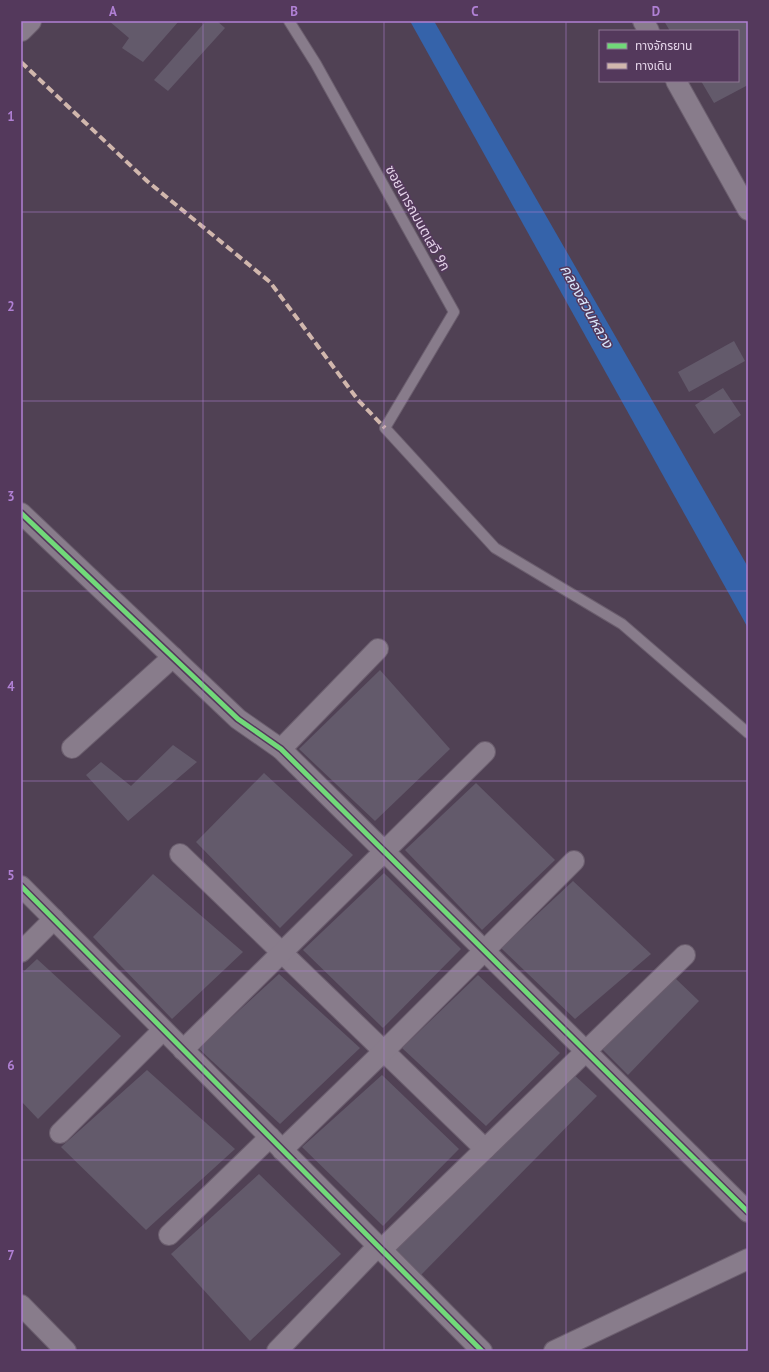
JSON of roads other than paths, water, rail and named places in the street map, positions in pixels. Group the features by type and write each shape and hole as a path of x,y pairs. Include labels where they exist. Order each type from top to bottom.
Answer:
{"main road":[{"path":"21,30 30,21"}],"street":[{"path":"643,21 648,30"},
{"path":"677,82 748,210"},
{"path":"21,513 238,720 281,749 748,1212"},
{"path":"281,749 378,649"},
{"path":"72,748 173,657"},
{"path":"183,1050 485,752"},
{"path":"180,854 485,1149"},
{"path":"170,1235 384,1051 574,861"},
{"path":"21,886 482,1351"},
{"path":"21,952 54,919"},
{"path":"277,1351 380,1248 485,1149 685,955"},
{"path":"60,1133 163,1030"},
{"path":"554,1351 748,1259"},
{"path":"21,1305 66,1351"}],"lane":[{"name":"ซอยนารถมนตเสวี 9ก","path":"289,21 328,84 454,312 385,428 495,548 622,624 748,733"}],"water":[{"name":"คลองสวนหลวง","path":"410,21 434,21 748,567 748,628"}]}
